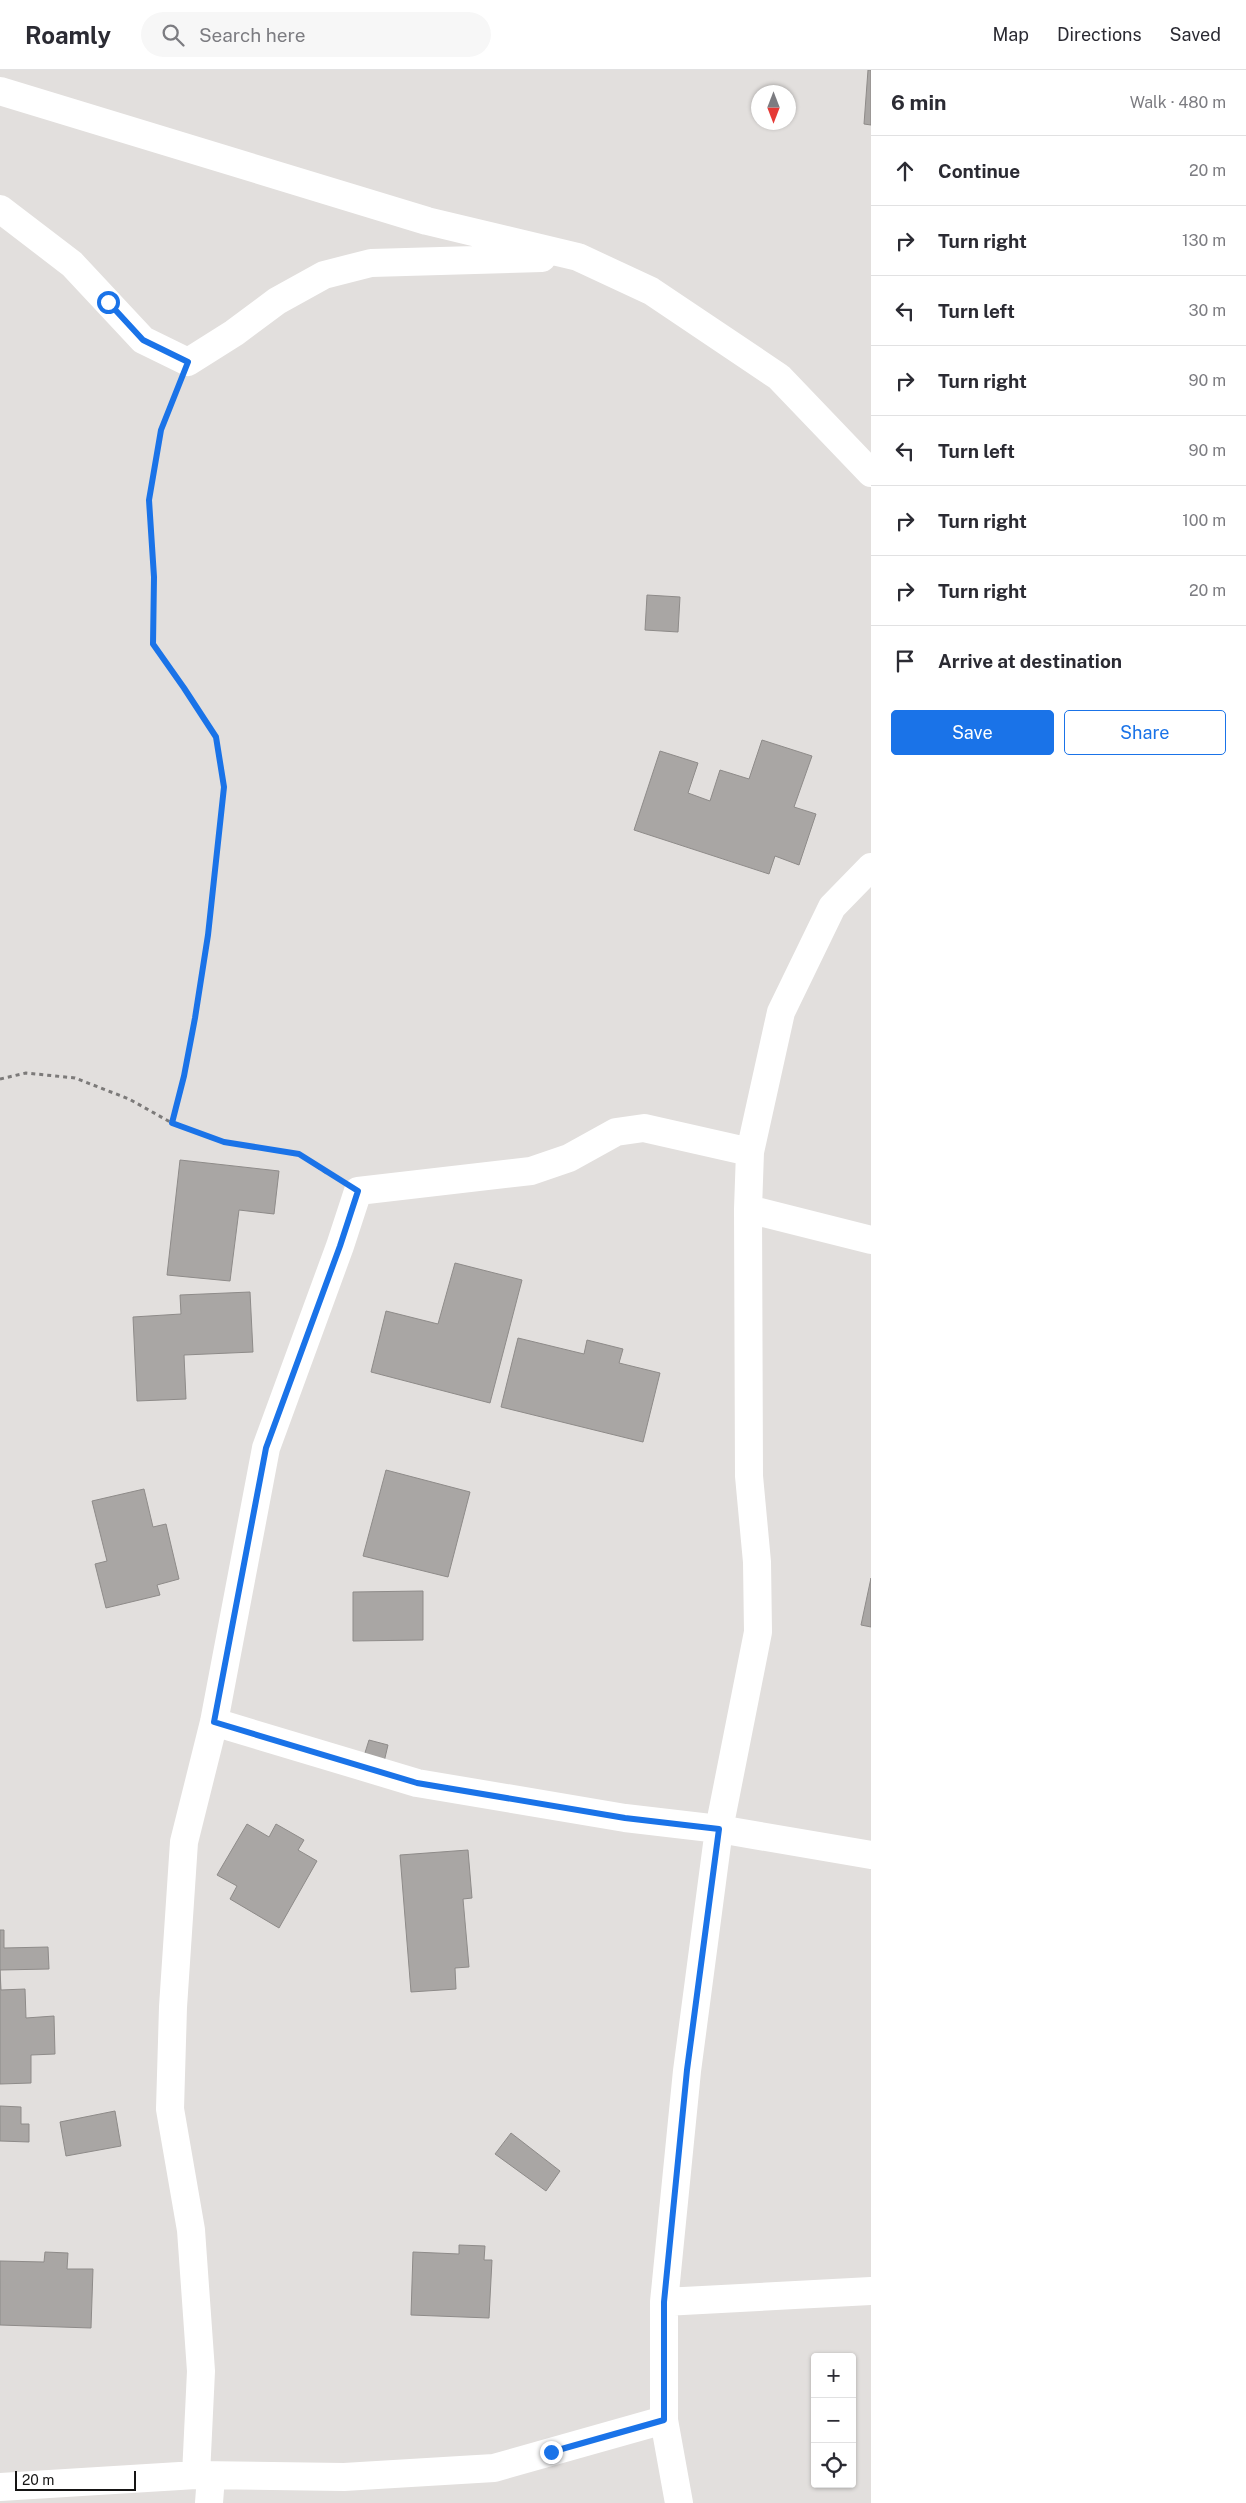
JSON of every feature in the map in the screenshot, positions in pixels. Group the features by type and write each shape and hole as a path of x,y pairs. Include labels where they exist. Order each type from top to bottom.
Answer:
{"street":[{"path":"0,91 427,221 578,257 651,291 779,377 871,474"},
{"path":"0,209 72,264 143,340 188,362 234,333 277,301 324,275 371,263 578,257"},
{"path":"679,2503 664,2420 664,2302 687,2070 719,1829 758,1632 757,1562 749,1476 748,1209 750,1152 781,1012 832,908 871,867"},
{"path":"209,2503 203,2476 201,2371 191,2230 170,2110 173,2008 184,1842 214,1722 266,1448 340,1246 358,1191 531,1171 569,1158 616,1132 630,1129 644,1128 750,1152"},
{"path":"748,1209 871,1240"},
{"path":"214,1722 417,1783 625,1818 719,1829 871,1855"},
{"path":"664,2302 871,2291"},
{"path":"0,2487 203,2476 344,2477 494,2468 664,2420"}],"path":[{"path":"172,1123 184,1076 195,1018 212,906 224,787 216,737 153,644 154,577 149,500 161,430 188,362"},
{"path":"0,1079 26,1073 75,1078 128,1099 172,1123 224,1142 299,1154 358,1191"}],"building":[{"path":"868,70 871,70 871,125 864,124"},
{"path":"647,595 680,597 678,632 645,630"},
{"path":"762,740 812,756 794,807 816,814 799,865 775,856 769,874 634,830 660,751 698,763 688,793 710,801 720,770 749,779"},
{"path":"180,1160 279,1171 274,1214 239,1210 230,1281 167,1275"},
{"path":"455,1263 522,1280 490,1403 371,1372 386,1311 438,1324"},
{"path":"250,1292 253,1352 184,1355 186,1399 137,1401 133,1317 181,1314 180,1295"},
{"path":"518,1338 584,1354 587,1340 623,1349 619,1363 660,1373 643,1442 501,1407"},
{"path":"386,1470 470,1492 448,1577 363,1556"},
{"path":"144,1489 153,1527 166,1524 179,1579 157,1585 160,1595 106,1608 95,1564 107,1561 92,1501"},
{"path":"871,1578 871,1627 861,1625"},
{"path":"423,1591 423,1640 353,1641 353,1592"},
{"path":"369,1740 388,1745 384,1762 364,1756"},
{"path":"247,1824 269,1837 276,1824 304,1840 298,1850 317,1861 279,1928 230,1899 237,1886 217,1875"},
{"path":"468,1850 472,1898 463,1899 469,1967 455,1968 456,1989 411,1992 400,1855"},
{"path":"0,1930 4,1930 4,1948 48,1947 49,1969 0,1970"},
{"path":"0,1970 1,1990 25,1989 26,2018 54,2016 55,2054 31,2055 31,2083 0,2084"},
{"path":"0,2106 21,2107 21,2124 29,2124 29,2142 0,2141"},
{"path":"115,2111 121,2146 66,2156 60,2122"},
{"path":"511,2133 560,2171 546,2191 495,2154"},
{"path":"459,2245 485,2246 484,2260 492,2260 489,2318 411,2315 413,2252 459,2254"},
{"path":"45,2252 68,2253 67,2269 93,2269 91,2328 0,2325 0,2261 44,2262"}],"route":[{"path":"108,302 143,340 188,362 161,430 149,500 154,577 153,644 216,737 224,787 222,827 208,935 184,1076 172,1123 224,1142 299,1154 358,1191 340,1246 266,1448 214,1722 417,1783 625,1818 719,1829 687,2070 664,2302 664,2420 551,2452"}]}
